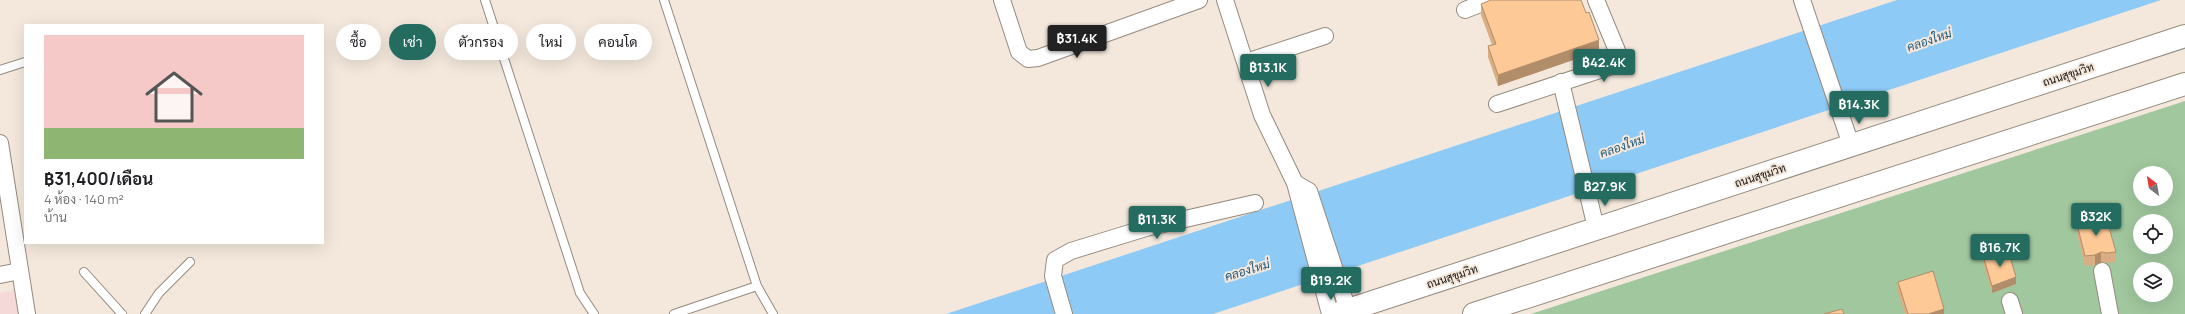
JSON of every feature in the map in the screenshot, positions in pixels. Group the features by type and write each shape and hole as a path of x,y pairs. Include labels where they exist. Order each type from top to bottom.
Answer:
{"highway":[{"name":"ถนนสุขุมวิท","path":"1338,313 2185,36"},
{"path":"1474,314 2185,84"}],"street":[{"path":"1002,0 1019,52 1028,59 1038,58 1199,0"},
{"path":"1225,0 1262,115 1300,189 1340,283 1338,313"},
{"path":"1465,10 1490,0"},
{"path":"1497,104 1612,66 1616,62 1618,53 1596,0"},
{"path":"1802,0 1851,145"},
{"path":"1246,62 1325,36"},
{"path":"1561,82 1565,105 1596,228"},
{"path":"0,143 7,227 20,271 27,314"},
{"path":"1300,189 1322,289 1338,313"},
{"path":"1064,314 1053,276 1056,260 1071,252 1146,228 1255,203"},
{"path":"0,275 20,271"},
{"path":"2102,271 2110,314"}],"lane":[{"path":"485,0 580,293 594,314"},
{"path":"664,0 757,286 774,314"},
{"path":"0,70 24,62"},
{"path":"145,314 159,293 190,262"},
{"path":"84,272 122,314"},
{"path":"674,314 757,286"}],"shaded area":[{"path":"23,288 27,314 0,314 0,293"}],"green space":[{"path":"2185,101 2185,314 1531,314"}],"water":[{"name":"คลองใหม่","path":"1897,0 2161,0 1213,314 946,314"}],"building":[{"path":"1491,0 1581,0 1586,13 1589,12 1599,40 1498,75 1488,46 1496,44 1481,4"},
{"path":"2106,217 2116,252 2101,252 2095,255 2085,256 2077,224"},
{"path":"2008,250 2016,277 1992,286 1984,259"},
{"path":"1933,271 1944,309 1928,314 1908,314 1898,282"},
{"path":"1842,309 1844,314 1824,314"}]}
